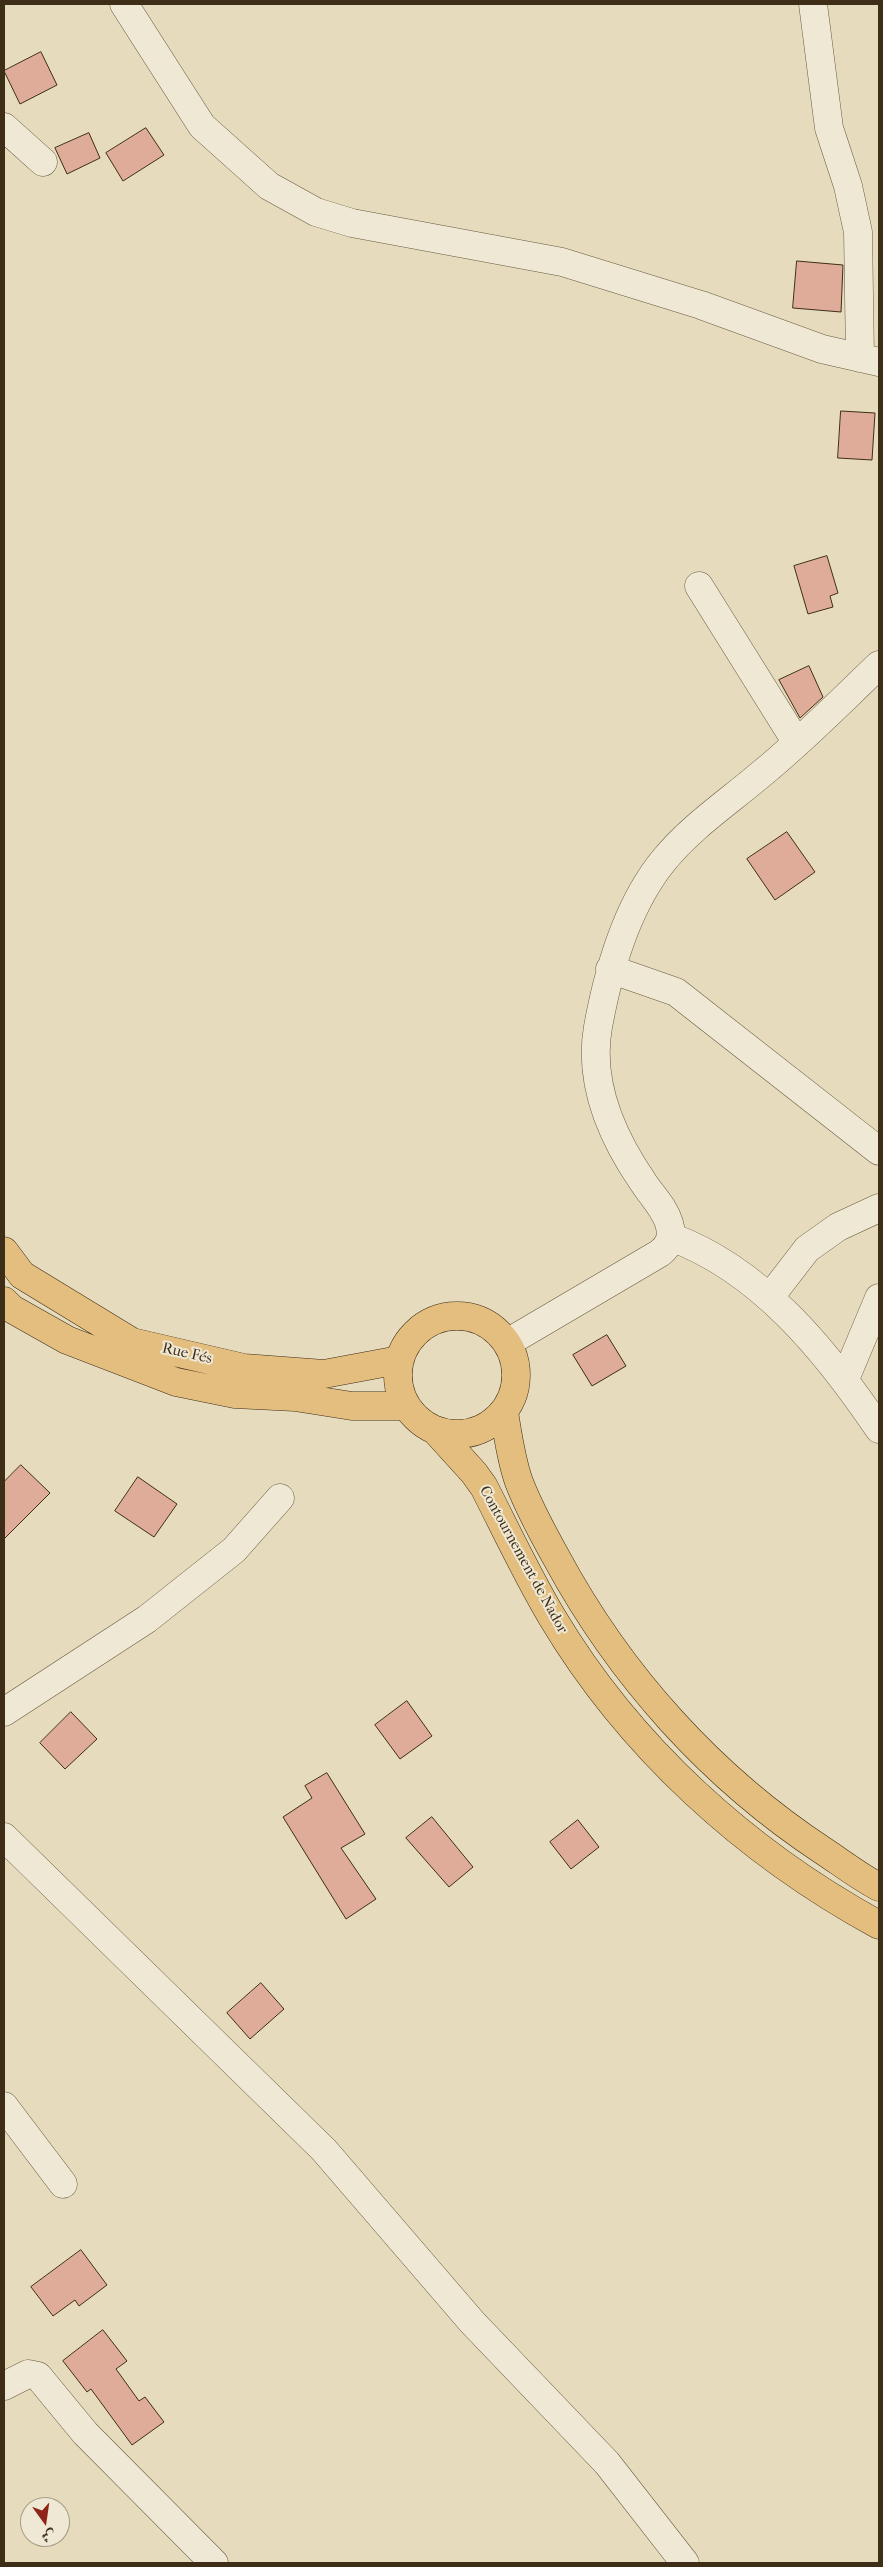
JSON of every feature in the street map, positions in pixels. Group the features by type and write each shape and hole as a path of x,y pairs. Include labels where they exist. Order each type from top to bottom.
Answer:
{"highway":[{"name":"Rue Fés","path":"4,1251 22,1275 132,1342 244,1368 324,1374 399,1360"},
{"name":"Rue Fés","path":"4,1301 12,1309 67,1340 176,1382 235,1394 296,1397 352,1406 405,1406"},
{"path":"462,1316 488,1324 507,1343 516,1366 515,1390 504,1412 485,1428 460,1435 435,1430 418,1420 405,1406 397,1382 399,1360 412,1336 434,1320 462,1316"},
{"name":"Contournement de Nador","path":"504,1412 509,1446 518,1480 532,1512 580,1602 639,1684 707,1760 784,1826 879,1887"},
{"name":"Contournement de Nador","path":"435,1430 474,1473 484,1487 552,1618 612,1704 649,1746 683,1782 764,1852 808,1883 879,1925"}],"street":[{"path":"124,4 202,126 269,186 316,212 352,223 562,262 700,305 822,348 869,360 858,232 848,186 829,128 813,4"},
{"path":"4,127 43,162"},
{"path":"698,586 797,743"},
{"path":"507,1343 608,1284 666,1245 670,1225 661,1206 643,1182 622,1147 604,1105 595,1068 595,1051 610,969 620,941 645,890 664,860 702,820 797,743 879,665"},
{"path":"610,969 676,992 879,1151"},
{"path":"770,1297 807,1249 838,1227 879,1208"},
{"path":"666,1245 712,1254 770,1297 846,1379 879,1429"},
{"path":"846,1379 879,1298"},
{"path":"4,1712 147,1619 234,1550 280,1498"},
{"path":"4,1837 324,2150 472,2322 607,2463 685,2563"},
{"path":"4,2106 63,2184"},
{"path":"4,2386 28,2374 38,2376 85,2433 214,2563"}],"building":[{"path":"41,52 57,85 20,104 4,71"},
{"path":"146,128 164,155 123,181 106,153"},
{"path":"89,133 100,158 67,174 55,148"},
{"path":"797,261 843,265 841,312 793,308"},
{"path":"841,411 875,413 872,460 838,458"},
{"path":"827,556 838,593 830,596 833,607 808,614 794,566"},
{"path":"809,666 823,697 800,718 779,680"},
{"path":"787,832 815,872 775,900 747,859"},
{"path":"607,1335 626,1366 592,1386 573,1355"},
{"path":"21,1465 50,1493 4,1539 4,1482"},
{"path":"138,1477 177,1504 154,1537 115,1511"},
{"path":"407,1701 432,1736 400,1759 375,1725"},
{"path":"71,1712 97,1739 65,1769 40,1743"},
{"path":"327,1773 365,1834 341,1848 376,1899 346,1919 283,1817 312,1798 305,1786"},
{"path":"432,1817 473,1867 449,1887 406,1838"},
{"path":"578,1820 599,1847 571,1869 550,1842"},
{"path":"261,1983 284,2009 250,2039 227,2013"},
{"path":"81,2250 107,2285 79,2306 75,2300 53,2316 31,2287"},
{"path":"103,2330 127,2361 116,2369 139,2401 145,2397 164,2422 132,2445 91,2389 87,2392 63,2361"}]}
